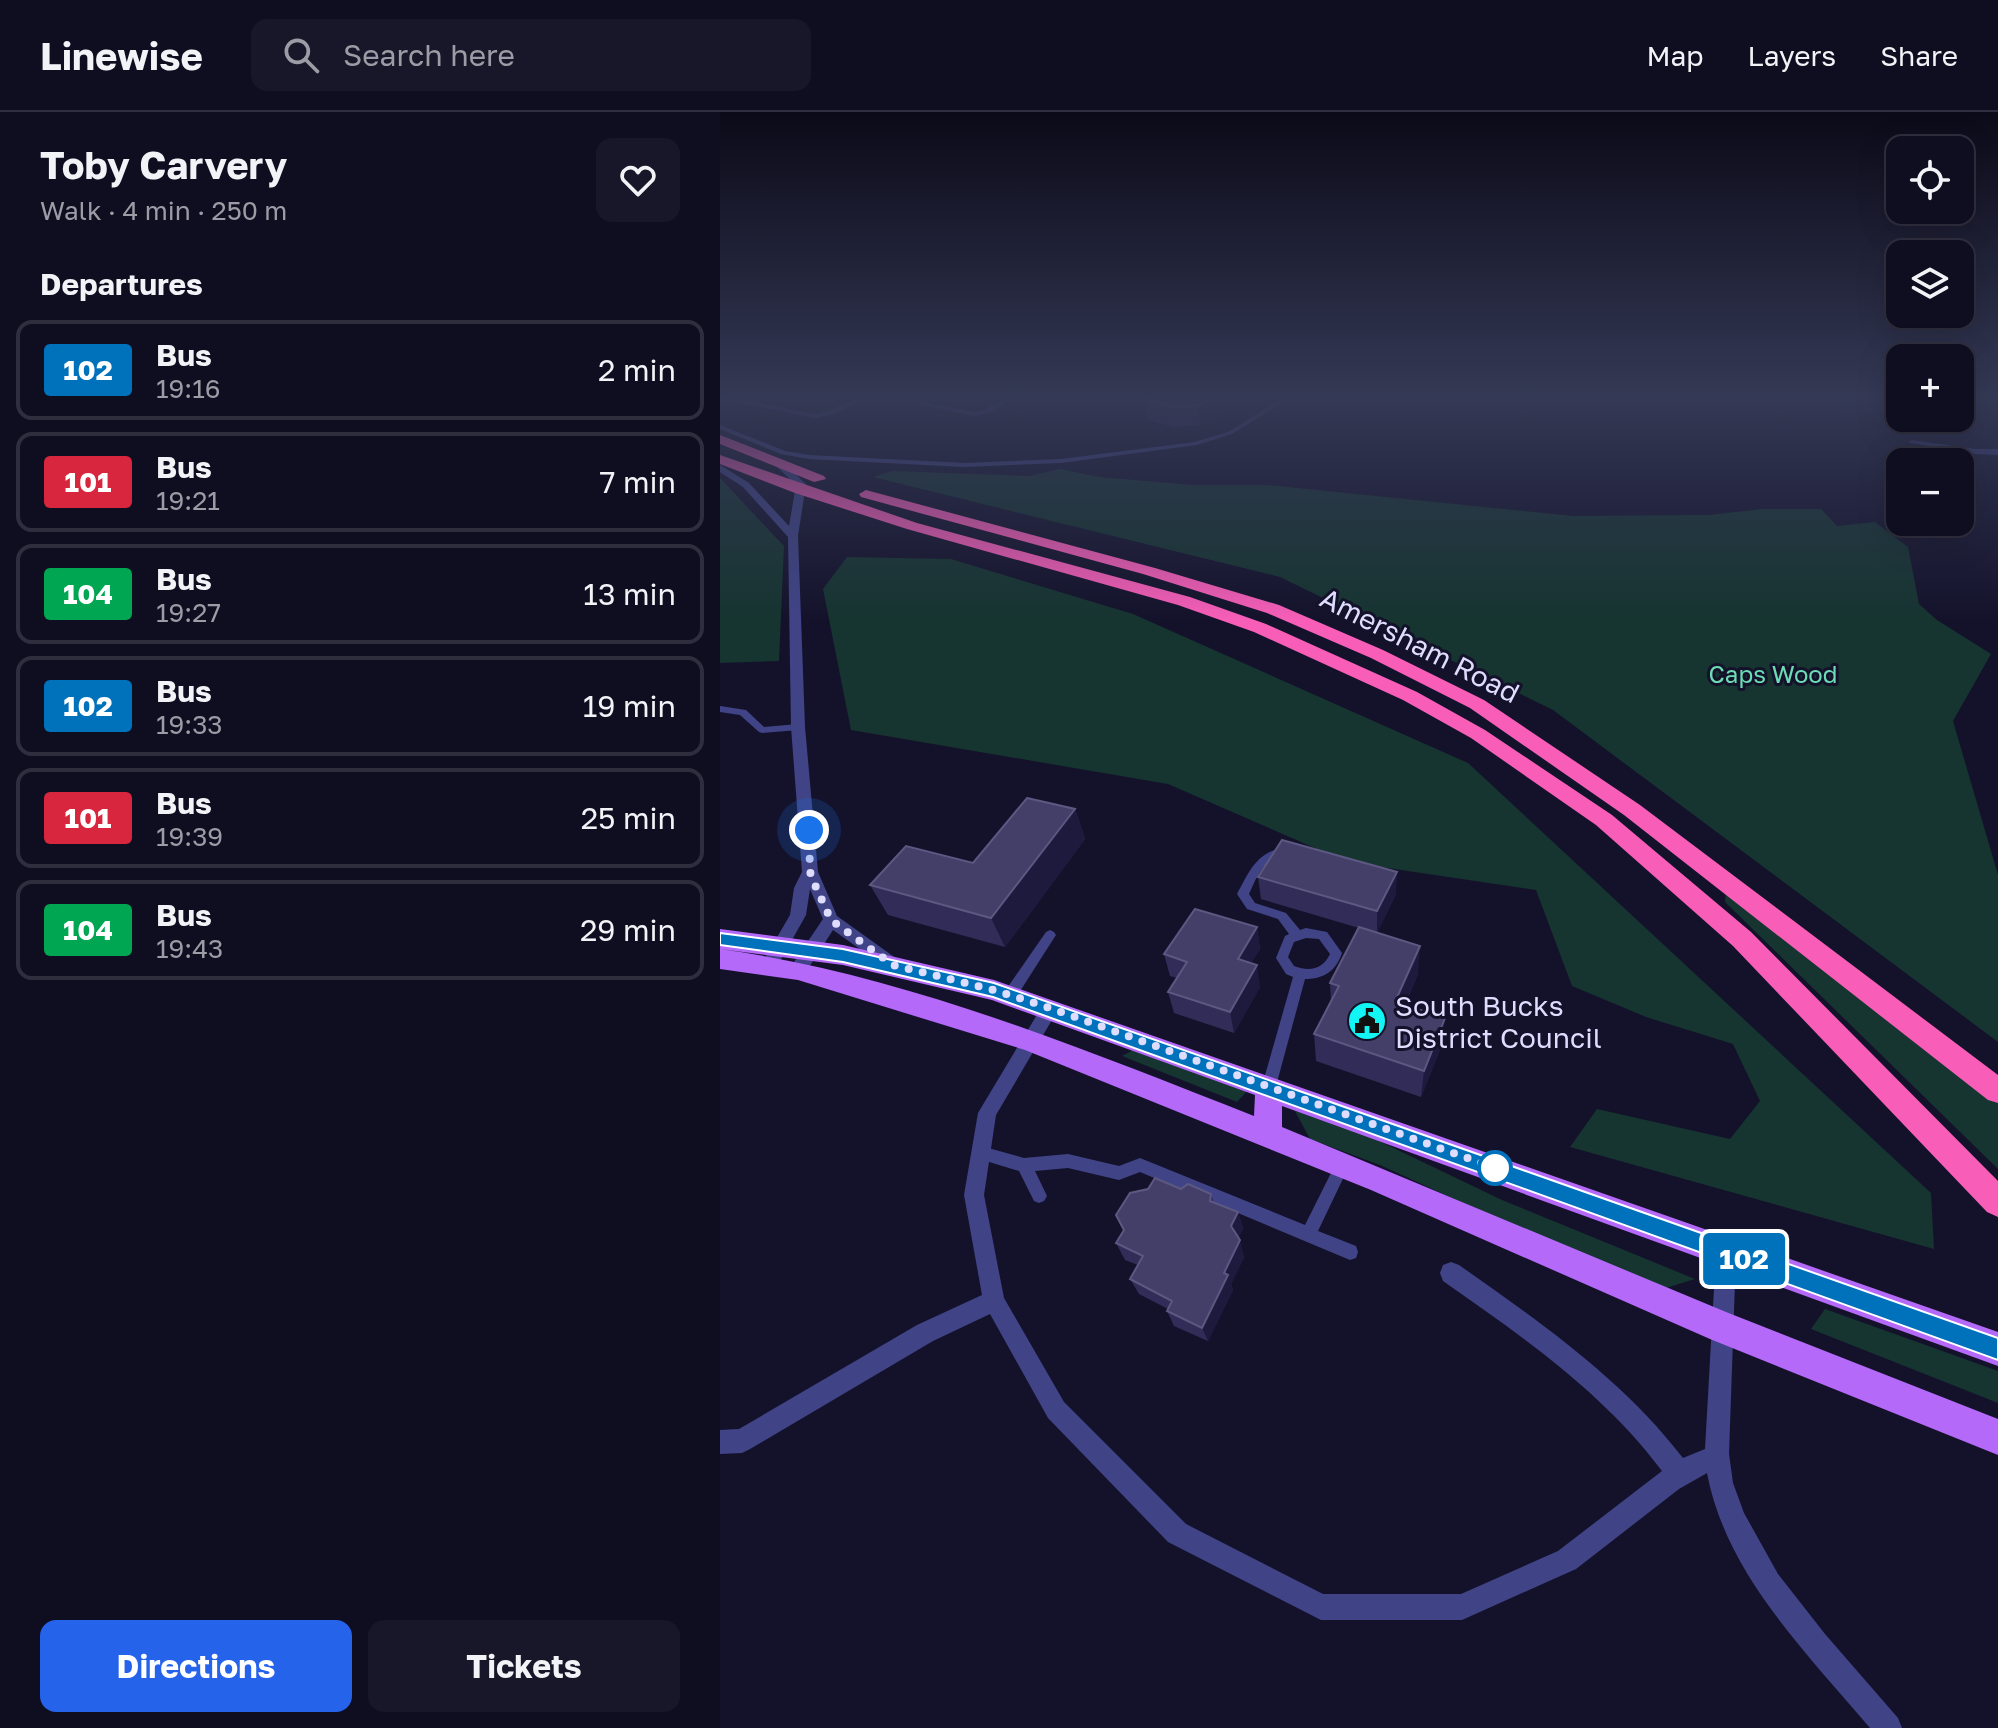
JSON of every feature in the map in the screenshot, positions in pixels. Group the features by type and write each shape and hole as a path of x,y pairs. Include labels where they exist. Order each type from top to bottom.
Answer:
{"highway":[{"path":"749,470 912,526 1184,601 1260,628 1410,696 1478,734 1604,820 1742,939 1998,1202"},
{"name":"Amersham Road","path":"797,470 946,518 1149,571 1273,609 1377,654 1477,704 1632,810 1998,1091"}],"main road":[{"path":"720,939 789,958 1030,1040 1343,1164 1722,1327 1998,1437"},
{"path":"720,959 789,958 893,965 1010,995 1998,1349"},
{"path":"1267,1133 1269,1086"}],"street":[{"path":"724,470 746,485 793,536"},
{"path":"788,470 796,477 800,490 793,536 798,727 810,872 831,920 893,965"},
{"path":"789,958 802,888 810,872"},
{"path":"789,958 831,920"},
{"path":"1050,1008 987,1113 974,1195 994,1301 1056,1410 1177,1533 1321,1607 1462,1607 1567,1560 1698,1462 1719,1459"},
{"path":"1726,1253 1716,1438 1721,1482 1738,1528 1758,1564 1785,1603 1888,1728"},
{"path":"1451,1273 1574,1359 1623,1405 1680,1474"},
{"path":"720,1442 742,1441 925,1333 994,1301"}],"lane":[{"path":"720,709 743,712 762,730 798,727"},
{"path":"1296,856 1270,853 1263,859 1243,894 1251,906 1282,916 1297,935"},
{"path":"1010,995 1050,935"},
{"path":"1297,935 1323,935 1336,953 1330,966 1323,971 1300,974 1290,970 1282,958 1284,945 1297,935"},
{"path":"1269,1086 1300,974"},
{"path":"981,1153 1024,1165 1068,1161 1119,1173 1140,1165 1350,1252"},
{"path":"1308,1235 1343,1164"},
{"path":"1024,1165 1039,1196"}],"green space":[{"name":"Caps Wood","path":"1067,470 1099,477 1193,485 1267,485 1573,516 1709,515 1763,509 1821,509 1837,526 1875,522 1886,530 1886,536 1893,536 1908,547 1919,604 1937,620 1991,654 1953,721 1998,875 1998,1042 1553,710 1280,577 873,477 892,471 1029,476"},
{"path":"720,478 784,546 779,661 720,663"},
{"path":"847,557 951,559 1133,614 1468,763 1931,1193 1934,1249 1570,1147 1597,1109 1730,1139 1760,1101 1733,1044 1646,1017 1572,986 1536,890 1347,862 1168,784 851,730 823,589"},
{"path":"1726,890 1923,1049 1998,1102 1998,1169 1725,902"},
{"path":"1133,1050 1248,1090 1237,1102 1122,1056"},
{"path":"1295,1111 1333,1119 1502,1200 1695,1279 1656,1291 1380,1165 1310,1139"},
{"path":"1825,1309 1998,1371 1998,1403 1811,1329"}],"building":[{"path":"1027,798 1075,809 991,918 870,885 906,846 973,863"},
{"path":"1282,840 1397,872 1377,911 1258,877"},
{"path":"1195,909 1257,927 1238,959 1257,965 1230,1012 1168,992 1187,962 1164,954"},
{"name":"South Bucks District Council","path":"1359,927 1420,946 1395,1002 1445,1018 1424,1071 1314,1034 1339,986 1330,983"},
{"path":"1155,1178 1181,1189 1188,1184 1211,1194 1210,1201 1238,1212 1231,1226 1240,1240 1224,1273 1228,1275 1202,1328 1167,1311 1172,1301 1130,1279 1143,1256 1116,1243 1124,1230 1116,1215 1130,1193 1148,1189"}],"bus line":[{"name":"102","path":"720,939 843,955 994,990 1998,1349"}],"place":[{"name":"South Bucks District Council","path":"1367,1021"}],"route":[{"path":"809,830 810,872 831,920 893,965 994,990 1050,1008 1495,1168"}]}
